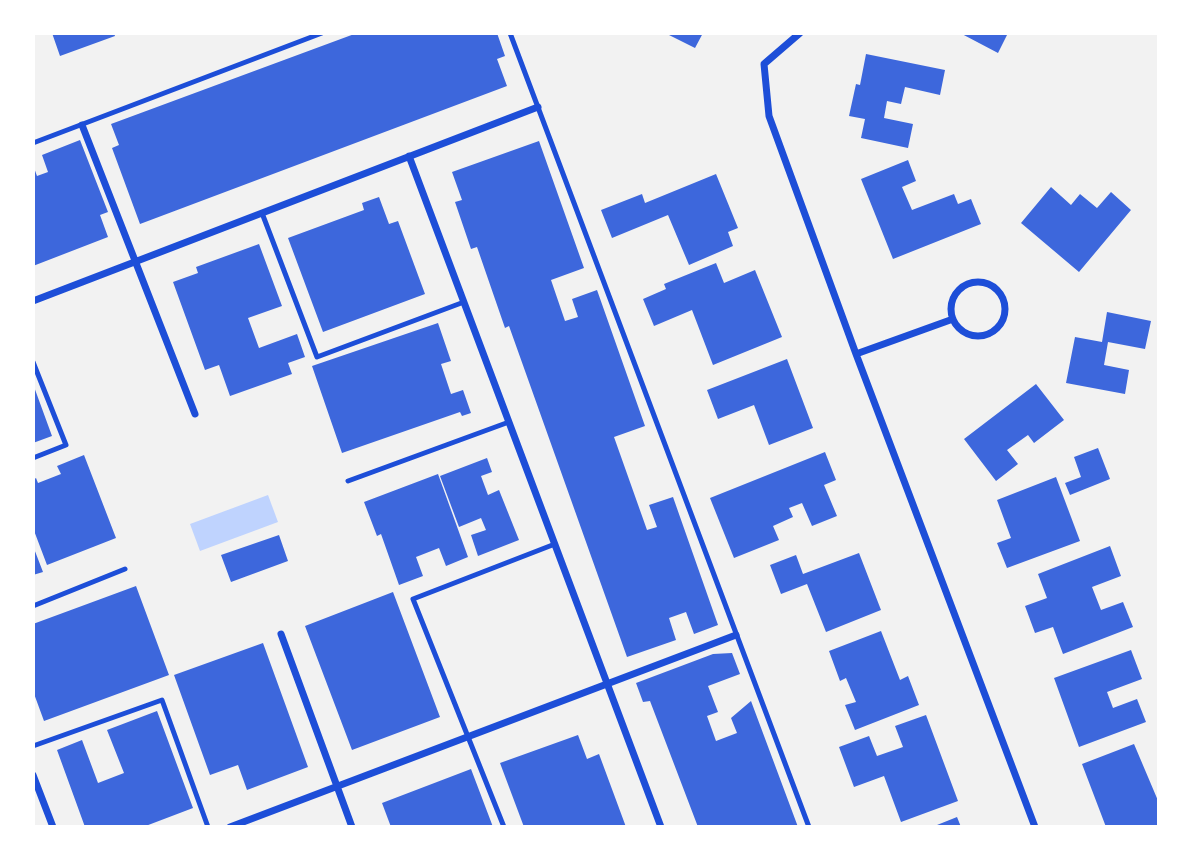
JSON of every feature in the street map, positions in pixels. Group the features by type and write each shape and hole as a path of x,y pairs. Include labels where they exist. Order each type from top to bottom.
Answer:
{"street":[{"path":"800,33 764,64 769,116 1035,827"},
{"path":"33,301 538,107"},
{"path":"82,125 195,414"},
{"path":"409,156 661,827"},
{"path":"986,282 1000,292 1004,300 1006,309 1000,327 984,336 965,333 953,319 951,311 956,294 969,283 986,282"},
{"path":"856,354 953,319"},
{"path":"281,634 352,827"},
{"path":"230,827 736,635"},
{"path":"33,775 53,827"}],"lane":[{"path":"33,143 322,33"},
{"path":"510,33 808,827"},
{"path":"262,213 317,357 464,302"},
{"path":"33,362 66,445 33,458"},
{"path":"348,481 509,422"},
{"path":"504,827 413,599 555,544"},
{"path":"33,607 125,569"},
{"path":"33,746 162,700 208,827"}],"water":[{"path":"268,495 278,522 200,551 190,524"}],"building":[{"path":"52,33 114,33 115,36 60,56"},
{"path":"357,33 497,33 505,56 497,59 507,86 140,224 112,148 119,145 111,124"},
{"path":"665,33 703,33 695,48"},
{"path":"960,33 1008,33 998,53"},
{"path":"866,54 945,70 940,95 905,87 901,104 887,101 884,118 913,124 908,148 861,138 865,119 849,116 856,84 860,85"},
{"path":"80,140 108,212 100,215 108,237 33,266 33,165 37,176 48,172 42,155"},
{"path":"539,141 584,268 551,280 565,321 578,317 572,299 597,290 645,426 614,437 647,530 657,527 649,505 673,497 718,625 694,634 686,612 669,618 676,640 627,657 509,326 505,328 477,247 471,249 455,202 462,200 452,172"},
{"path":"908,160 916,181 902,187 912,210 954,194 958,204 971,199 981,224 893,259 861,179"},
{"path":"716,174 738,228 728,232 733,246 689,265 668,215 612,238 601,210 642,194 645,203"},
{"path":"1051,187 1071,205 1080,194 1097,208 1111,192 1131,210 1079,272 1021,223"},
{"path":"379,197 389,224 398,221 425,294 323,332 288,238 364,210 362,203"},
{"path":"259,244 282,306 248,318 259,348 297,334 305,357 288,363 292,374 230,396 219,365 205,370 173,282 198,273 196,267"},
{"path":"716,263 724,283 755,270 782,337 713,365 692,310 654,326 643,299 666,289 664,284"},
{"path":"1107,312 1151,321 1145,349 1108,342 1104,365 1129,370 1125,394 1066,383 1075,337 1102,342"},
{"path":"438,323 451,361 441,364 451,394 463,390 471,413 462,416 460,412 342,453 312,366"},
{"path":"787,359 813,428 769,445 754,405 718,419 707,390"},
{"path":"33,384 52,436 33,443"},
{"path":"1036,384 1064,420 1034,443 1028,435 1007,450 1018,464 996,481 964,439"},
{"path":"1098,448 1110,479 1070,495 1065,483 1081,477 1074,457"},
{"path":"825,452 836,480 824,485 837,516 812,526 802,503 789,508 793,517 773,526 779,540 734,558 710,498"},
{"path":"84,455 116,538 47,565 33,528 33,480 36,478 38,483 61,474 57,466"},
{"path":"487,458 492,472 481,476 488,495 499,490 519,540 478,556 471,535 486,530 481,518 459,527 440,476"},
{"path":"438,474 468,557 446,566 439,548 416,557 423,576 399,585 381,534 377,536 364,502"},
{"path":"1056,477 1080,541 1007,568 997,543 1011,538 997,500"},
{"path":"279,535 288,561 231,582 221,555"},
{"path":"33,546 43,572 33,575"},
{"path":"1110,546 1121,576 1092,587 1101,610 1123,602 1133,627 1063,654 1053,627 1035,633 1025,606 1047,598 1038,574"},
{"path":"859,553 881,610 826,632 807,584 781,594 770,565 796,555 803,574"},
{"path":"136,586 169,675 44,721 33,691 33,624"},
{"path":"393,592 440,717 352,750 305,626"},
{"path":"881,631 900,680 908,676 919,705 855,730 845,705 856,702 846,678 840,681 829,651"},
{"path":"263,643 308,767 247,790 238,765 210,775 174,675"},
{"path":"1131,650 1142,679 1107,692 1113,708 1137,699 1146,722 1079,747 1054,678"},
{"path":"732,653 740,674 708,686 718,712 707,716 716,741 737,733 731,718 751,701 798,827 698,827 650,701 643,702 636,683 713,654"},
{"path":"157,711 193,808 143,827 85,827 57,750 82,740 98,783 124,773 107,730"},
{"path":"926,715 958,801 901,822 884,776 854,787 839,747 869,736 877,756 903,747 895,726"},
{"path":"578,735 587,759 599,754 626,827 524,827 500,763"},
{"path":"1134,744 1159,803 1159,827 1106,827 1082,764"},
{"path":"471,769 493,827 391,827 382,803"},
{"path":"957,817 961,827 932,827"}]}
